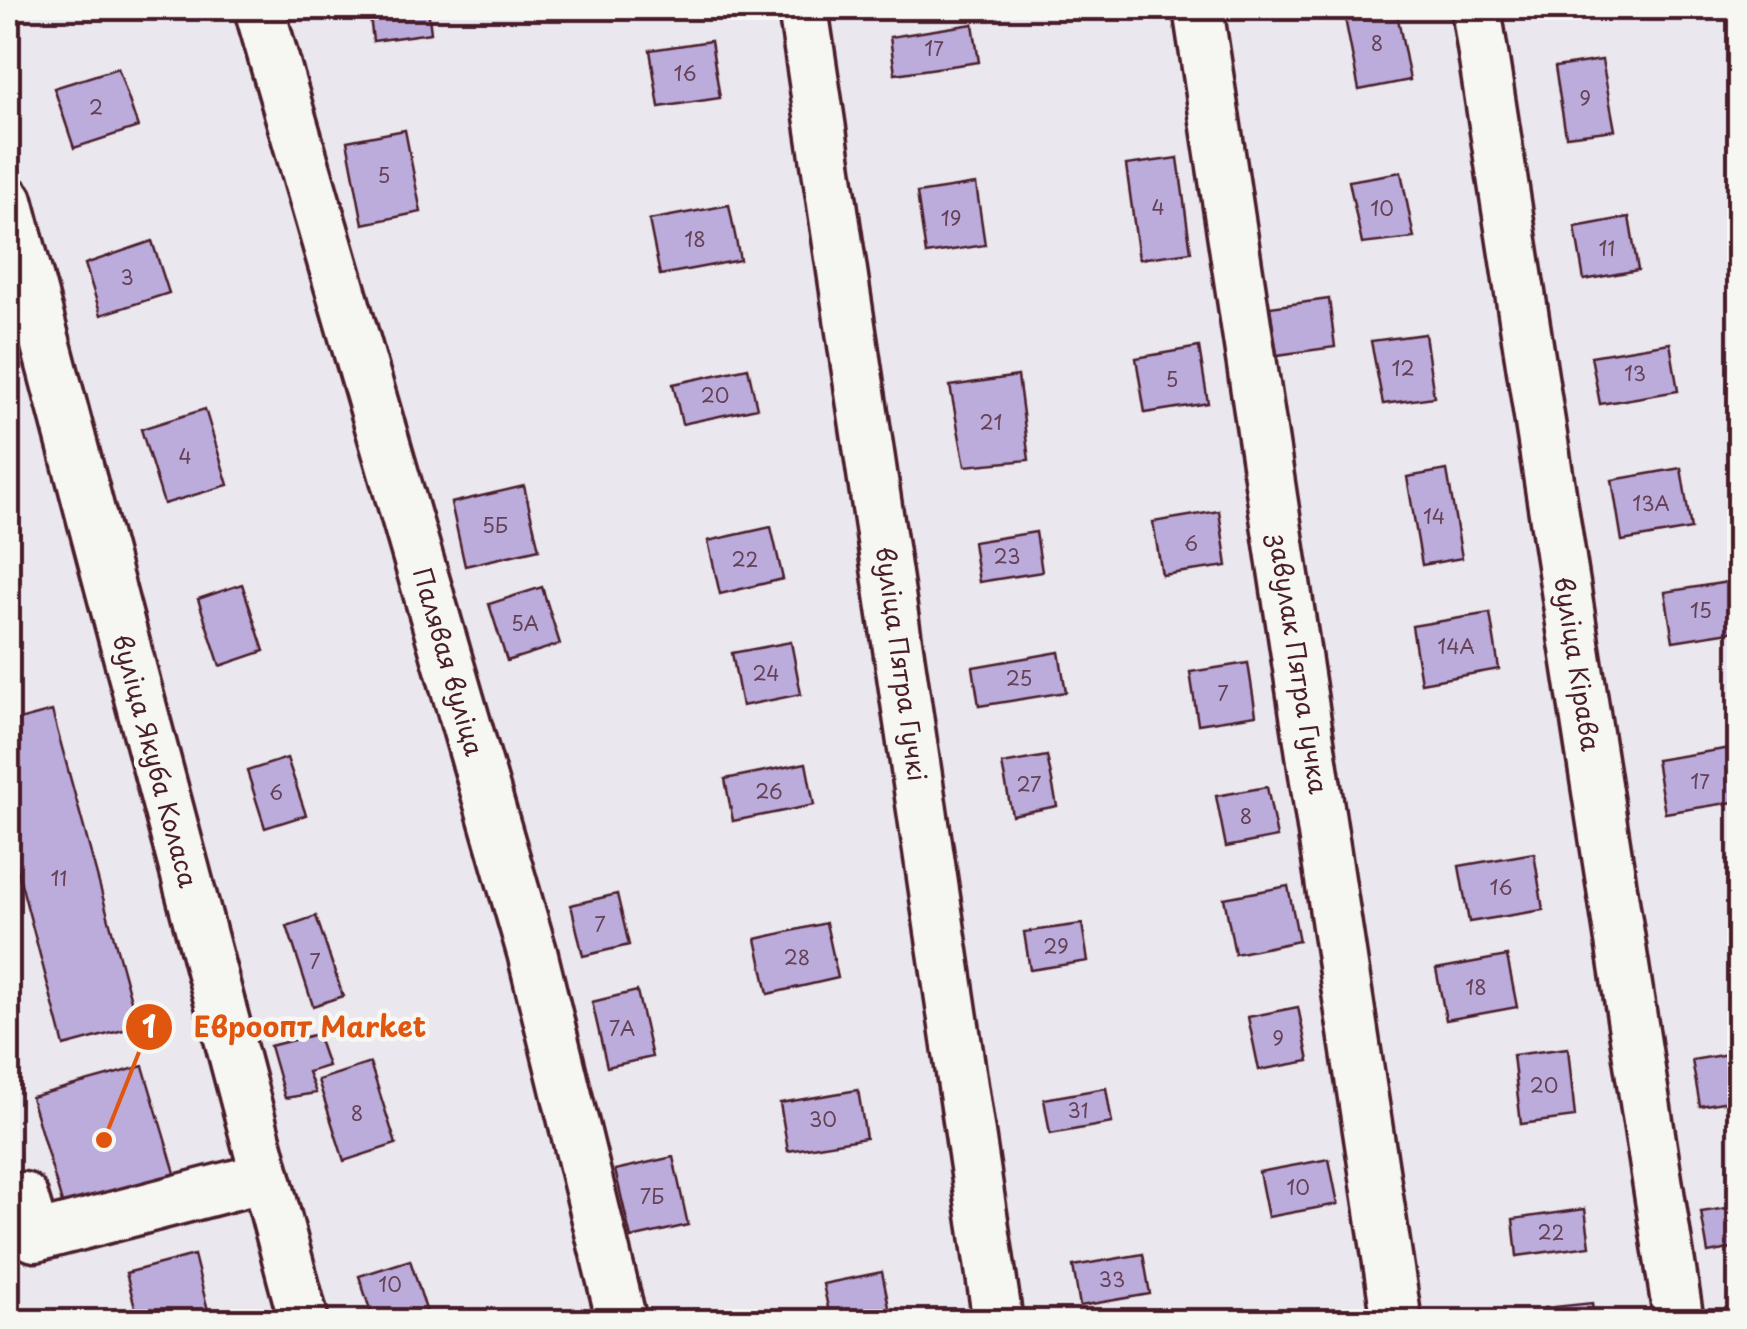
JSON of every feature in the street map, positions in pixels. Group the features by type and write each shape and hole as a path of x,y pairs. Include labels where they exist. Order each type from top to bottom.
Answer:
{"street":[{"name":"Палявая вуліца","path":"258,8 532,952 622,1322"},
{"name":"вуліца Пятра Гучкі","path":"803,8 998,1322"},
{"name":"завулак Пятра Гучка","path":"1198,8 1398,1322"},
{"name":"вуліца Кірава","path":"1476,8 1679,1322"},
{"name":"вуліца Якуба Коласа","path":"8,201 304,1322"},
{"path":"23,1197 35,1237 265,1177"}],"building":[{"path":"369,8 428,8 431,33 373,41"},
{"path":"1343,8 1396,8 1410,80 1359,90"},
{"path":"973,24 979,62 895,74 890,37"},
{"path":"711,41 720,98 659,107 650,50"},
{"path":"1602,60 1615,130 1566,136 1555,67"},
{"path":"118,68 138,127 74,148 54,88"},
{"path":"405,130 421,212 363,224 347,141"},
{"path":"1178,158 1191,252 1139,259 1126,165"},
{"path":"1401,172 1414,238 1362,244 1349,181"},
{"path":"976,184 985,245 926,254 917,193"},
{"path":"729,205 740,260 660,275 649,220"},
{"path":"1629,217 1638,270 1584,280 1575,227"},
{"path":"152,241 169,293 101,315 85,264"},
{"path":"1329,299 1335,347 1277,355 1270,307"},
{"path":"1425,334 1434,397 1383,404 1371,341"},
{"path":"1670,343 1678,391 1600,404 1591,356"},
{"path":"1199,347 1208,403 1145,413 1136,358"},
{"path":"748,368 757,408 682,424 673,384"},
{"path":"1018,376 1029,460 965,466 950,386"},
{"path":"205,409 228,485 164,504 141,429"},
{"path":"1681,468 1691,529 1622,541 1612,480"},
{"path":"1447,470 1462,558 1422,565 1407,477"},
{"path":"524,486 539,549 465,566 451,503"},
{"path":"1219,511 1227,566 1162,575 1153,522"},
{"path":"771,527 783,579 720,594 708,541"},
{"path":"1036,532 1042,572 979,582 973,542"},
{"path":"1728,582 1736,631 1673,641 1665,592"},
{"path":"242,584 264,651 220,666 198,599"},
{"path":"542,587 560,644 507,661 489,604"},
{"path":"1490,613 1499,669 1421,683 1412,626"},
{"path":"791,642 801,694 742,706 732,653"},
{"path":"1059,652 1066,692 979,706 973,667"},
{"path":"1248,663 1256,715 1198,724 1190,672"},
{"path":"52,711 138,1026 64,1046 8,834 8,723"},
{"path":"1737,747 1740,801 1665,813 1656,760"},
{"path":"1047,756 1057,806 1012,815 1002,764"},
{"path":"287,758 306,815 265,828 247,771"},
{"path":"806,763 814,805 733,821 725,779"},
{"path":"1267,787 1277,837 1226,847 1216,796"},
{"path":"1534,853 1543,910 1469,922 1459,866"},
{"path":"1288,886 1299,941 1235,954 1224,898"},
{"path":"617,894 629,945 583,956 571,905"},
{"path":"316,916 343,996 313,1006 287,926"},
{"path":"826,923 838,978 768,994 756,939"},
{"path":"1082,924 1088,961 1030,970 1024,932"},
{"path":"1507,956 1517,1007 1446,1020 1436,969"},
{"path":"637,991 652,1057 607,1067 592,1002"},
{"path":"1298,1007 1309,1061 1259,1070 1248,1017"},
{"path":"317,1034 328,1066 308,1072 316,1093 285,1098 270,1046"},
{"path":"1568,1048 1575,1117 1521,1124 1513,1055"},
{"path":"1740,1052 1740,1099 1700,1106 1692,1060"},
{"path":"370,1063 396,1144 344,1161 318,1080"},
{"path":"143,1066 178,1183 65,1213 31,1097"},
{"path":"1106,1088 1112,1123 1050,1134 1044,1099"},
{"path":"858,1090 866,1138 788,1151 780,1103"},
{"path":"673,1157 688,1225 631,1238 615,1170"},
{"path":"1329,1159 1338,1204 1268,1217 1259,1172"},
{"path":"1740,1206 1740,1247 1708,1253 1701,1212"},
{"path":"1585,1209 1590,1246 1517,1256 1513,1219"},
{"path":"1143,1254 1150,1294 1080,1306 1073,1266"},
{"path":"194,1255 211,1322 139,1322 126,1273"},
{"path":"410,1260 430,1322 374,1322 359,1276"},
{"path":"882,1272 892,1322 831,1322 823,1284"},
{"path":"1592,1303 1594,1322 1546,1322 1544,1308"}],"place":[{"name":"Евроопт Market","path":"104,1140"}]}
